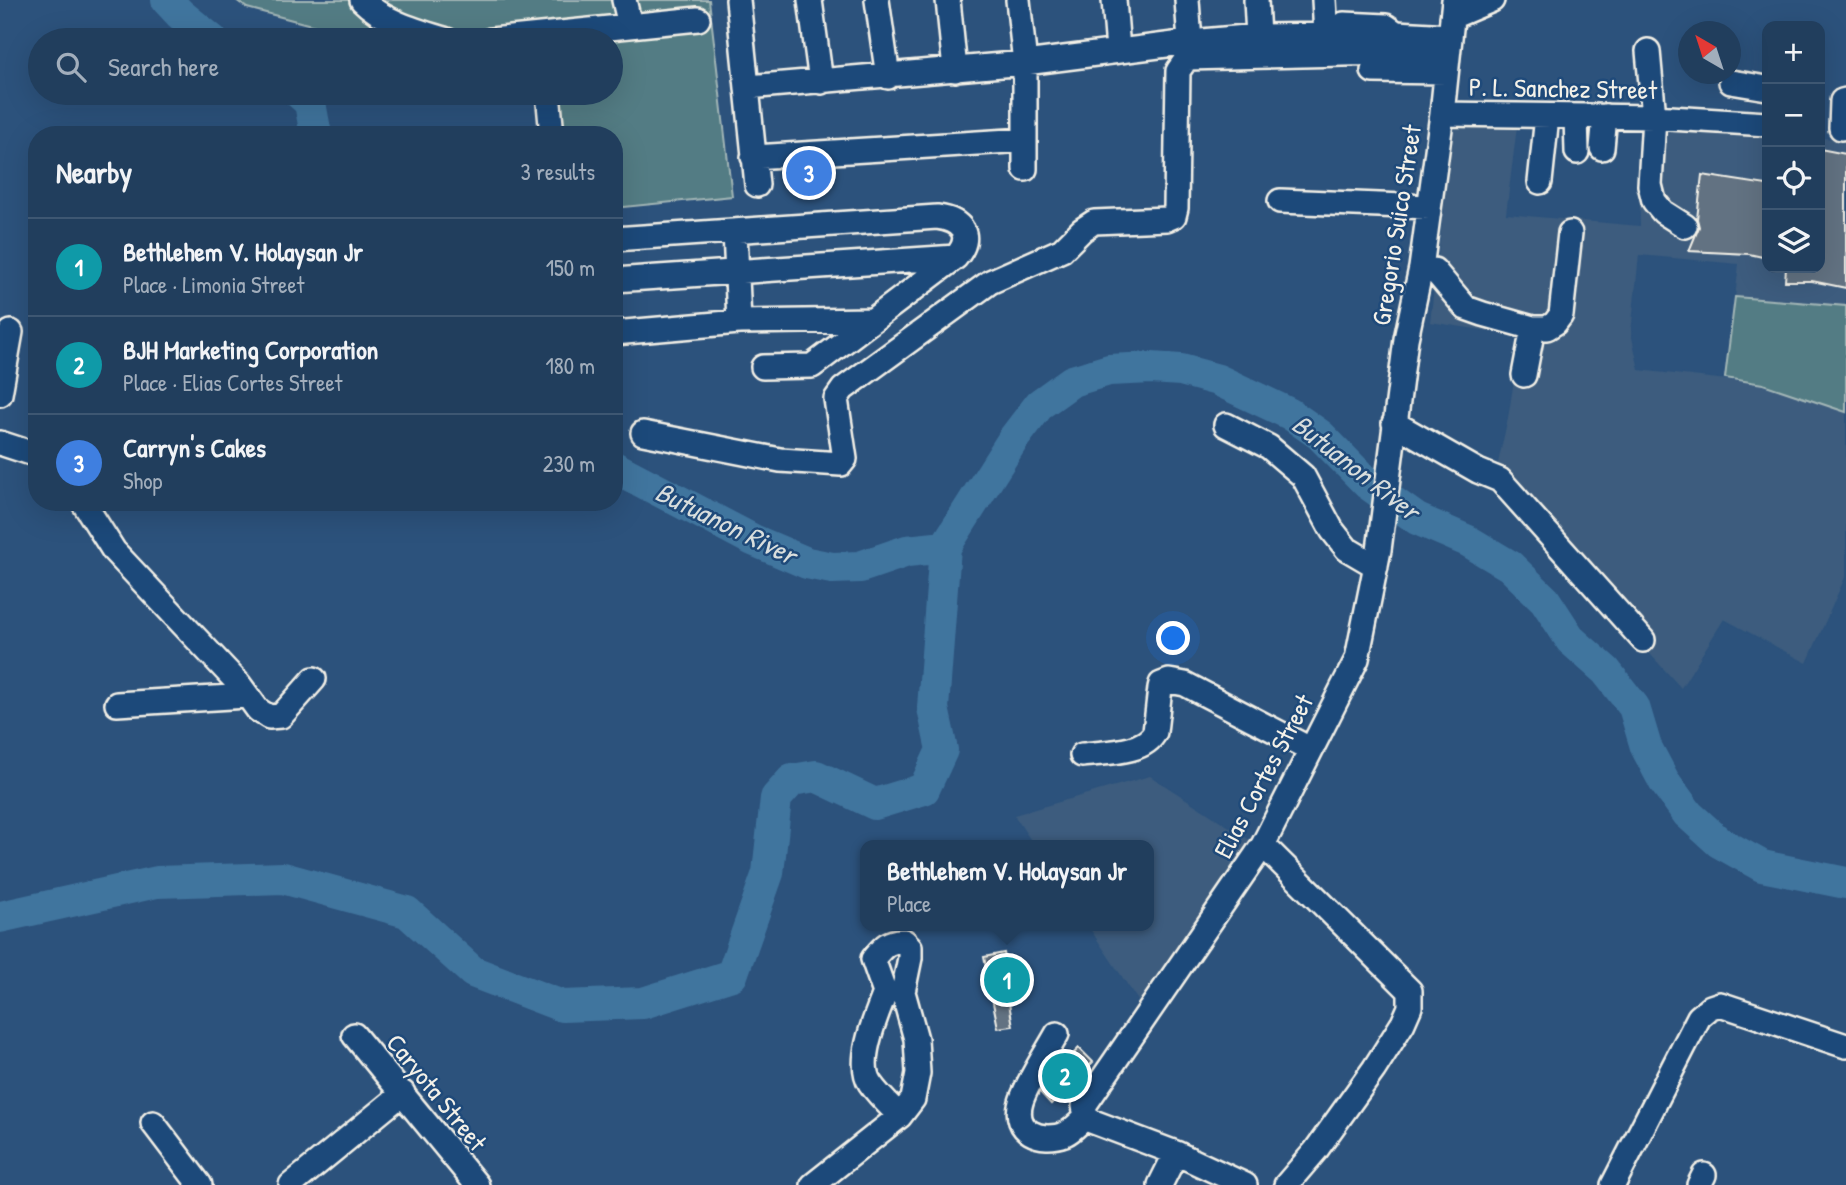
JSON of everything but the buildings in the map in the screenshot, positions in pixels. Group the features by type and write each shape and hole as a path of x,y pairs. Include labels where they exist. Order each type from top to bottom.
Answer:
{"street":[{"path":"362,0 371,9 409,28"},
{"path":"624,0 630,25"},
{"path":"738,0 757,185"},
{"path":"810,0 821,82"},
{"path":"877,0 888,76"},
{"path":"948,0 955,70"},
{"path":"1018,0 1025,64 1026,169"},
{"path":"1114,0 1118,50"},
{"path":"1187,0 1190,42"},
{"path":"1256,0 1258,36"},
{"path":"1324,0 1330,35 1340,45 1385,44 1396,33 1450,36"},
{"path":"1373,71 1450,36 1492,0"},
{"path":"610,28 698,19"},
{"path":"748,87 1025,64 1190,42 1258,36 1330,35"},
{"path":"643,433 780,460 841,464 845,459 836,399 843,389 990,282 1062,250 1094,222 1167,219 1174,216 1178,71 1186,58 1384,53 1450,36"},
{"name":"Gregorio Suico Street","path":"1390,458 1406,339 1421,268 1450,36"},
{"path":"1648,51 1654,117 1650,185 1652,195 1663,212 1685,226"},
{"path":"1741,84 1762,87"},
{"path":"1835,128 1842,101 1846,100"},
{"path":"549,105 551,126"},
{"name":"P. L. Sanchez Street","path":"1442,114 1654,117 1762,124"},
{"path":"1534,174 1541,116"},
{"path":"1576,116 1577,152"},
{"path":"1602,148 1605,116"},
{"path":"753,157 1025,140"},
{"path":"1280,201 1429,207"},
{"path":"623,238 937,217 950,219 960,225 965,247 956,257 812,366 763,367"},
{"path":"735,231 739,321"},
{"path":"1421,268 1434,270 1466,308 1533,328 1547,328 1561,315 1570,233"},
{"path":"623,279 956,257"},
{"path":"623,332 739,321 872,320"},
{"path":"1524,375 1533,328"},
{"path":"0,394 11,332"},
{"path":"1394,423 1478,471 1500,480 1643,640"},
{"path":"1226,425 1269,447 1303,476 1332,530 1347,549 1378,558"},
{"path":"0,443 28,452"},
{"name":"Elias Cortes Street","path":"1086,1117 1084,1106 1264,845 1357,659 1378,558 1390,458"},
{"path":"89,511 114,551 239,684 258,710 269,718 281,716 314,679"},
{"path":"1082,755 1130,748 1147,742 1155,732 1161,684 1169,681 1185,684 1310,749"},
{"path":"117,704 247,696"},
{"path":"1264,845 1410,991 1410,1007 1403,1023 1323,1140 1286,1185"},
{"path":"813,1185 900,1116 914,1099 918,1073 916,1039 894,992 875,1018 864,1065 869,1082 900,1116"},
{"path":"1613,1185 1699,1017 1711,1007 1720,1004 1846,1046"},
{"path":"1057,1034 1020,1102 1020,1118 1025,1130 1037,1137 1066,1133 1086,1117 1097,1124 1176,1153 1245,1185"},
{"name":"Caryota Street","path":"354,1035 477,1185"},
{"path":"290,1185 403,1093"},
{"path":"153,1123 200,1185"},
{"path":"1160,1185 1176,1153"}],"shaded area":[{"path":"1518,119 1506,214 1640,226 1639,127 1762,135 1762,273 1825,273 1825,138 1846,139 1846,306 1735,297 1739,264 1639,255 1631,333 1639,370 1763,384 1846,412 1846,575 1807,663 1724,619 1681,688 1500,489 1492,490 1508,418 1521,336 1430,322 1454,121"},
{"path":"1150,776 1256,844 1139,1002 1091,931 1154,931 1154,840 1031,840 1014,815"}],"green space":[{"path":"236,0 709,0 732,196 623,207 623,126 544,126 541,105 623,105 623,28 323,28 247,8"},
{"path":"1735,297 1846,306 1846,412 1763,384 1725,378"}],"waterway":[{"name":"Butuanon River","path":"167,0 197,28"},
{"name":"Butuanon River","path":"310,105 314,126"},
{"name":"Butuanon River","path":"623,472 753,540 807,563 832,568 860,567 907,551 945,547 1014,438 1040,404 1072,381 1109,370 1151,368 1181,370 1218,380 1290,414 1320,435 1368,484 1417,519 1468,541 1510,566 1545,600 1571,640 1606,671 1634,707 1646,747 1664,781 1688,814 1719,842 1762,866 1846,883"},
{"path":"0,917 157,882 283,878 407,912 473,972 562,1006 643,1003 732,975 768,873 776,798 792,780 816,776 875,804 924,789 942,750 933,708 945,547"}],"place":[{"name":"Carryn's Cakes","path":"809,173"},
{"name":"Bethlehem V. Holaysan Jr","path":"1007,980"},
{"name":"BJH Marketing Corporation","path":"1065,1076"}]}
